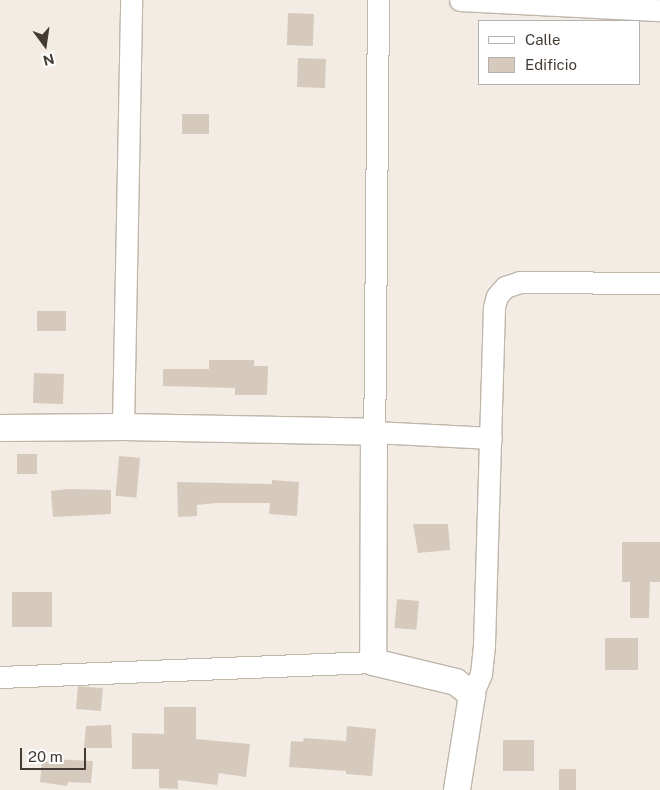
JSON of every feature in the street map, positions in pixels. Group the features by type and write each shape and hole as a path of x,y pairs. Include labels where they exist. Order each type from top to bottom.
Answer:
{"street":[{"path":"123,427 131,0"},
{"path":"373,662 378,0"},
{"path":"460,0 660,10"},
{"path":"457,790 472,695 481,674 484,644 494,307 497,296 505,287 536,282 660,283"},
{"path":"0,428 123,427 374,432 491,438"},
{"path":"0,677 373,662 456,682 472,695"}],"building":[{"path":"288,13 314,14 313,46 287,45"},
{"path":"298,58 326,59 325,88 297,87"},
{"path":"182,114 209,114 209,134 182,134"},
{"path":"37,311 66,311 66,331 37,331"},
{"path":"209,360 254,360 254,366 268,366 267,395 235,395 235,388 163,386 163,369 209,369"},
{"path":"34,373 64,374 63,404 33,403"},
{"path":"17,454 37,454 37,474 17,474"},
{"path":"119,456 140,458 136,498 116,496"},
{"path":"272,480 299,482 297,516 269,514 270,503 217,503 197,505 197,516 178,517 177,482 272,484"},
{"path":"68,489 111,490 111,514 53,517 51,491"},
{"path":"413,524 448,524 450,550 418,553"},
{"path":"622,542 660,542 660,582 650,582 649,618 630,618 630,582 622,582"},
{"path":"12,592 52,592 52,627 12,627"},
{"path":"397,599 419,601 416,630 394,628"},
{"path":"605,638 638,638 638,670 605,670"},
{"path":"78,686 103,688 101,711 76,709"},
{"path":"164,707 196,707 196,739 250,744 246,777 219,773 217,785 178,780 178,789 159,788 159,769 132,769 132,733 164,734"},
{"path":"111,725 112,748 84,748 86,726"},
{"path":"347,726 376,729 372,776 346,774 346,771 289,767 291,741 303,742 304,738 346,741"},
{"path":"503,740 534,740 534,771 503,771"},
{"path":"50,759 93,761 91,783 68,782 67,786 40,782 42,761 50,762"},
{"path":"559,769 576,769 576,790 559,790"}]}
